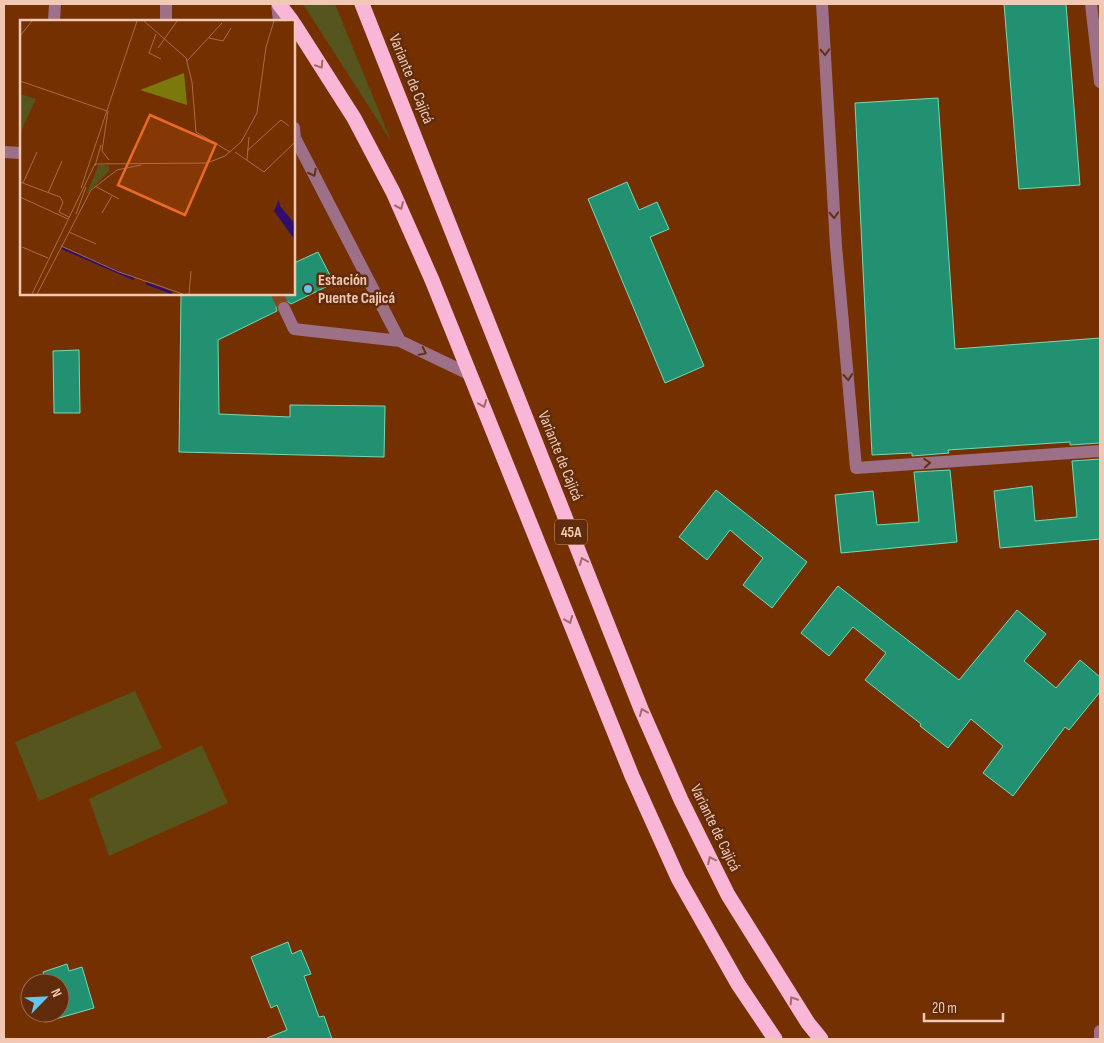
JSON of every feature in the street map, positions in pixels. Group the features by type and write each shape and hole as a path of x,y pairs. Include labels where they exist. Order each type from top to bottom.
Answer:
{"highway":[{"name":"45A","path":"278,4 291,20"},
{"name":"Variante de Cajicá","path":"362,4 653,736 728,895 808,1023 822,1039"},
{"name":"45A","path":"295,25 354,118 394,192 471,375 594,684 674,870 738,984 775,1039"}],"street":[{"path":"54,20 56,4"},
{"path":"166,4 166,20"},
{"path":"278,4 279,20"},
{"path":"822,4 836,246 856,468 1100,451"},
{"path":"1091,4 1100,82"},
{"path":"295,138 400,341"},
{"path":"4,152 20,153"},
{"path":"284,308 294,329 400,341 471,375"},
{"path":"1100,1031 1100,1039"}],"shaded area":[{"path":"303,4 335,4 391,141"},
{"path":"135,691 162,748 39,801 15,742"},
{"path":"202,745 228,803 109,856 89,799"}],"building":[{"path":"1004,4 1066,4 1080,185 1019,189"},
{"path":"938,98 955,349 1100,338 1100,443 1070,445 1070,442 948,450 949,453 912,456 912,453 872,455 855,103"},
{"path":"627,182 639,210 657,202 669,229 650,237 704,366 665,383 588,199"},
{"path":"318,252 334,283 291,304 285,300 280,301 276,307 277,311 218,340 219,414 290,417 290,405 385,406 384,457 179,452 181,295 295,295 295,263"},
{"path":"79,350 80,413 54,413 53,351"},
{"path":"1100,459 1100,539 1000,548 994,491 1032,486 1035,521 1077,517 1072,461"},
{"path":"950,470 957,542 841,553 835,495 873,491 877,525 919,522 914,472"},
{"path":"716,490 807,562 772,608 743,585 763,558 730,530 707,560 679,537"},
{"path":"838,586 959,680 1017,610 1046,634 1024,661 1056,688 1080,660 1100,677 1100,692 1069,730 1065,727 1013,796 983,773 1003,746 971,719 948,748 865,680 886,653 853,627 829,656 801,633"},
{"path":"288,942 292,954 301,950 311,974 304,976 319,1017 324,1016 332,1039 267,1038 287,1030 277,1005 271,1008 251,957"},
{"path":"67,964 69,971 82,967 94,1008 70,1015 70,973 43,972"}],"tunnel":[{"path":"278,295 284,308"}],"place":[{"name":"Estación Puente Cajicá","path":"308,289"}]}
